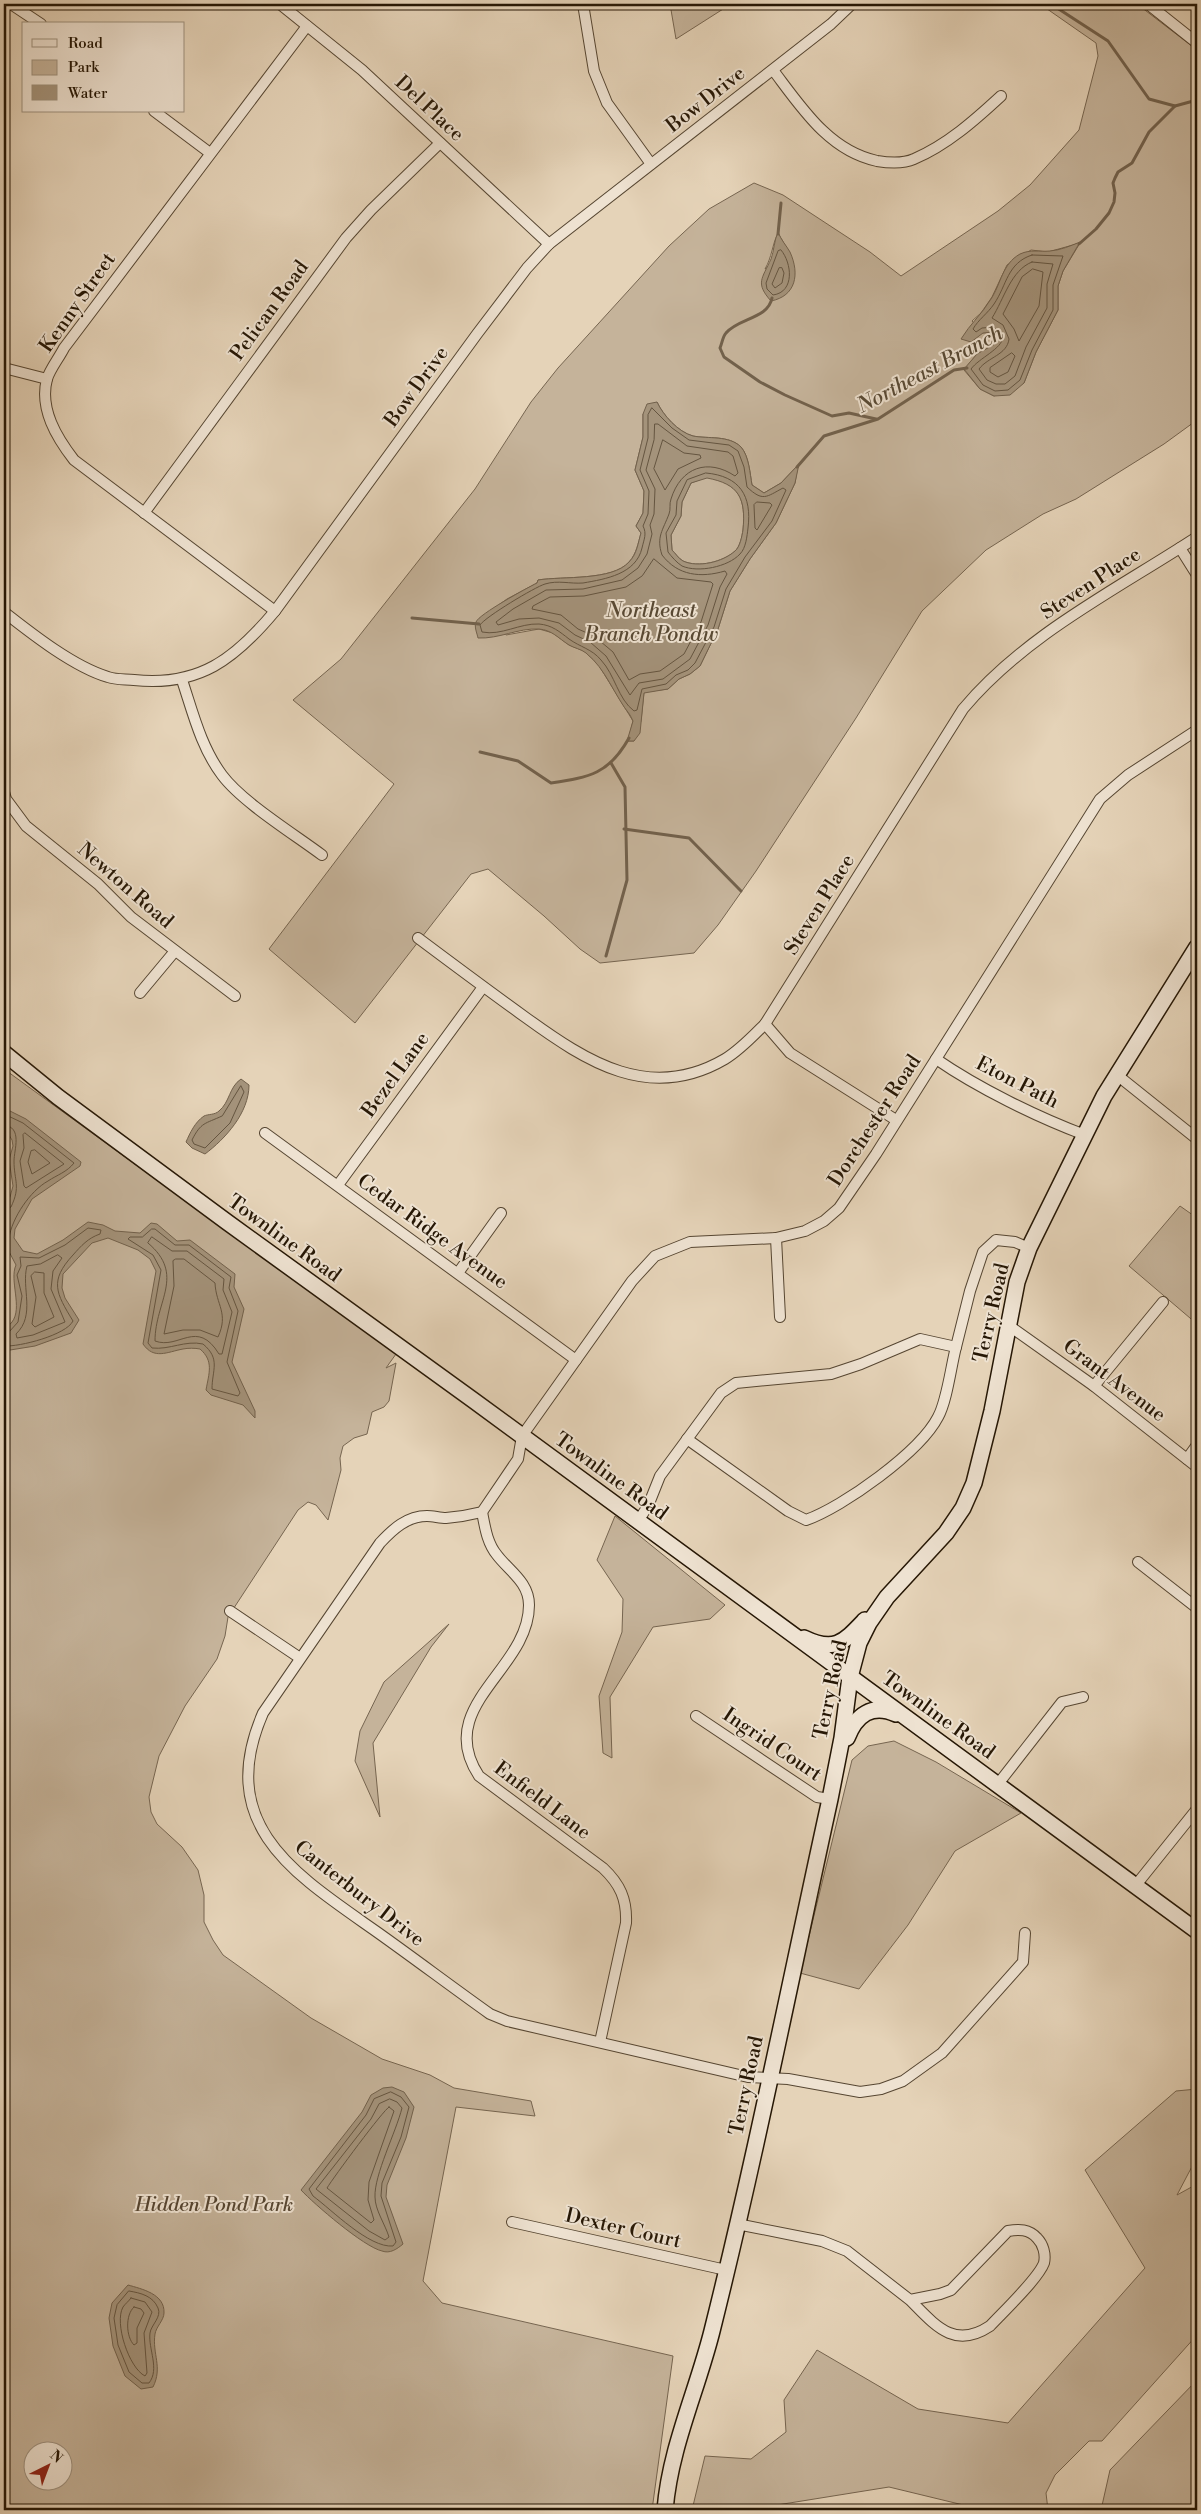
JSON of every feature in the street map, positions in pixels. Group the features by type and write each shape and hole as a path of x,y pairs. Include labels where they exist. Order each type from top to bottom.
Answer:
{"street":[{"path":"11,4 38,22"},
{"name":"Del Place","path":"280,4 362,70 549,244"},
{"path":"583,4 594,71 607,103 651,164"},
{"name":"Bow Drive","path":"4,612 71,659 108,678 149,682 182,680 218,664 250,641 275,611 477,334 527,268 549,244 773,70 831,24 852,4"},
{"path":"1148,4 1197,43"},
{"name":"Kenny Street","path":"275,611 74,460 56,437 47,408 47,379 64,348 307,26"},
{"path":"773,70 804,111 835,142 862,158 889,163 913,160 943,143 977,118 1000,96"},
{"path":"155,112 210,153"},
{"name":"Pelican Road","path":"144,513 346,238 370,210 440,143"},
{"path":"4,368 47,379"},
{"name":"Steven Place","path":"418,938 483,987 585,1058 626,1075 668,1078 704,1069 726,1058 765,1024 963,709 987,681 1022,651 1069,618 1197,537"},
{"path":"1180,548 1197,575"},
{"path":"182,680 200,738 223,777 322,855"},
{"name":"Dorchester Road","path":"522,1436 632,1281 655,1256 690,1242 776,1238 805,1231 824,1221 839,1208 862,1176 1100,799 1128,775 1197,730"},
{"name":"Newton Road","path":"4,792 6,799 26,826 98,884 131,917 235,996"},
{"name":"Terry Road","path":"665,2510 675,2455 712,2332 737,2224 830,1799 850,1677 860,1643 869,1622 887,1597 946,1533 963,1508 974,1483 1017,1282 1029,1248 1117,1075 1197,947"},
{"path":"140,993 175,951"},
{"name":"Bezel Lane","path":"338,1185 483,987"},
{"path":"765,1024 790,1053 896,1120"},
{"name":"Townline Road","path":"4,1053 58,1097 227,1222 1197,1931"},
{"name":"Eton Path","path":"936,1059 1003,1097 1085,1135"},
{"path":"1117,1075 1197,1139"},
{"name":"Cedar Ridge Avenue","path":"265,1133 576,1360"},
{"path":"458,1273 501,1213"},
{"path":"776,1238 780,1318"},
{"path":"687,1438 788,1511 806,1520 826,1513 882,1474 925,1436 939,1416 956,1346 983,1252 996,1240 1014,1242 1029,1248"},
{"path":"1094,1386 1163,1302"},
{"name":"Grant Avenue","path":"1008,1325 1094,1386 1197,1467"},
{"path":"638,1521 648,1506 660,1476 721,1393 736,1383 831,1374 861,1364 920,1339 956,1346"},
{"path":"482,1512 518,1459 522,1436"},
{"path":"1187,1459 1197,1445"},
{"name":"Canterbury Drive","path":"482,1512 444,1518 426,1516 410,1519 393,1529 360,1570 263,1713 254,1736 249,1757 250,1796 264,1834 276,1852 293,1870 333,1902 490,2014 507,2021 748,2077 788,2079 860,2092 881,2089 903,2081 942,2053 1023,1962 1026,1933"},
{"name":"Enfield Lane","path":"482,1512 488,1538 496,1555 524,1585 529,1602 528,1620 522,1636 469,1719 465,1747 470,1762 479,1776 603,1868 615,1879 622,1893 627,1906 626,1922 600,2042"},
{"path":"1138,1562 1197,1608"},
{"path":"767,1616 817,1644 830,1645 848,1638 887,1597"},
{"path":"230,1610 300,1658"},
{"path":"998,1784 1062,1702 1083,1697"},
{"path":"836,1767 850,1728 862,1714 883,1710 908,1718"},
{"name":"Ingrid Court","path":"696,1716 817,1797 830,1799"},
{"path":"1136,1885 1197,1809"},
{"name":"Dexter Court","path":"512,2222 726,2270"},
{"path":"737,2224 822,2241 847,2251 910,2300 933,2323 949,2334 961,2336 981,2332 990,2326 1039,2272 1045,2258 1044,2249 1034,2234 1025,2230 1008,2231 951,2290 910,2300"}],"green space":[{"path":"670,4 731,4 676,39"},
{"path":"1040,4 1137,4 1197,50 1197,420 1164,444 1076,499 1043,514 986,550 922,611 856,718 756,871 718,925 694,953 600,963 580,949 488,869 471,874 355,1023 269,949 394,784 293,700 341,659 475,489 531,402 558,368 669,246 709,209 754,183 783,195 870,252 901,276 998,211 1030,185 1079,130 1098,56 1096,43","holes":["778,233 789,252 765,269 769,260","1080,243 1063,271 1058,286 1058,310 1036,352 1024,383 994,396 980,389 964,370 977,354 995,344 998,339 993,332 983,333 972,321 981,313 992,297 1007,265 1031,250 1048,252","657,402 672,422 687,434 724,439 736,443 746,455 752,485 764,493 781,483 798,465 795,483 776,523 730,591 718,629 700,666 690,674 679,679 668,689 644,692 641,721 634,741 628,741 633,721 598,664 584,651 569,645 553,633 539,629 506,635 493,609 537,583 538,580 599,575 621,568 632,559 641,533 636,526 643,513 644,491 635,470 643,437 643,414"]},
{"path":"707,477 727,484 738,494 744,519 742,535 737,549 730,555 710,563 689,563 682,560 672,550 671,535 681,516 682,502 691,483"},
{"name":"Hidden Pond Park","path":"4,1069 396,1354 386,1368 396,1363 389,1401 384,1407 372,1412 367,1434 354,1438 343,1446 340,1458 341,1470 328,1520 316,1505 308,1502 298,1510 228,1617 225,1636 217,1659 185,1706 159,1756 149,1797 151,1812 157,1824 182,1847 198,1870 204,1895 204,1922 223,1955 311,2018 382,2059 430,2075 454,2088 531,2101 535,2116 456,2107 423,2281 442,2303 673,2356 652,2510 4,2510"},
{"path":"1180,1206 1197,1218 1197,1324 1129,1266"},
{"path":"615,1516 725,1605 710,1619 653,1627 610,1697 612,1758 603,1753 599,1696 622,1632 623,1599 597,1560"},
{"path":"449,1624 431,1647 373,1743 380,1817 355,1761 360,1731 384,1682"},
{"path":"894,1741 936,1762 1021,1813 955,1851 908,1925 859,1989 800,1973 852,1760 868,1746"},
{"path":"1197,2089 1197,2157 1177,2195 1197,2184 1197,2335 1102,2441 1089,2441 1055,2475 1046,2493 1048,2510 984,2510 889,2487 777,2505 768,2510 692,2510 705,2456 751,2459 786,2432 784,2400 817,2350 918,2409 1008,2423 1145,2268 1085,2170 1176,2091"},
{"path":"1197,2380 1197,2510 1101,2510 1110,2470"}],"water":[{"path":"778,232 790,252 795,268 795,276 791,289 786,294 771,301 763,290 762,281 771,259"},
{"path":"1080,242 1063,271 1058,286 1058,310 1036,352 1024,383 1010,395 994,396 980,389 964,369 977,354 995,344 998,339 993,332 983,333 971,342 961,339 991,299 1009,263 1024,252 1054,250"},
{"name":"Northeast Branch Pondw","path":"657,402 672,422 687,434 724,439 736,443 746,455 752,485 764,493 781,483 799,464 795,483 776,523 730,591 718,629 700,666 690,674 679,679 668,689 644,693 640,733 634,741 627,741 633,721 604,674 586,653 544,630 531,629 493,637 478,638 475,626 479,618 485,613 537,583 538,580 599,575 621,568 632,559 641,533 636,526 643,513 644,491 635,470 643,437 643,414 647,404","holes":["707,478 727,484 733,489 741,501 744,519 743,530 737,549 730,555 710,563 696,564 683,561 672,550 671,535 681,516 682,502 691,483"]},
{"path":"241,1079 249,1085 248,1095 240,1115 228,1133 205,1154 192,1148 186,1142 195,1124 204,1116 219,1111 234,1086"},
{"path":"4,1108 26,1119 81,1162 80,1166 32,1199 15,1229 14,1238 23,1251 37,1254 63,1240 88,1222 103,1225 115,1231 140,1233 151,1223 157,1224 177,1241 190,1240 235,1274 234,1287 244,1309 232,1362 255,1411 255,1418 243,1405 211,1395 206,1390 209,1363 200,1349 187,1348 161,1354 147,1349 143,1344 156,1271 150,1259 138,1250 108,1238 92,1243 63,1274 62,1288 65,1298 79,1320 71,1333 35,1346 4,1351 4,1331 12,1322 16,1309 14,1271 16,1265 4,1242 4,1207 10,1197 13,1186 9,1160 13,1146 12,1140 4,1127"},
{"path":"392,2087 404,2092 414,2107 406,2138 387,2185 386,2197 403,2244 388,2252 374,2248 352,2234 301,2190 362,2112 371,2095 383,2088"},
{"path":"128,2285 152,2293 161,2301 163,2307 164,2316 155,2334 154,2341 157,2373 153,2387 141,2389 125,2376 113,2346 109,2318 112,2303"}],"waterway":[{"path":"1051,4 1108,41 1149,99 1175,106"},
{"name":"Northeast Branch","path":"1079,244 1096,229 1109,213 1114,202 1113,183 1115,178 1118,172 1132,163 1149,132 1175,106 1197,100"},
{"path":"778,234 781,203"},
{"path":"772,298 765,310 731,328 726,333 720,348 724,357 760,382 832,416 849,413 876,419"},
{"name":"Northeast Branch","path":"797,467 824,436 878,419 954,370 967,368"},
{"name":"Northeast Branch","path":"412,618 479,624"},
{"path":"480,752 518,761 551,783 577,779 597,772 614,759 629,738"},
{"path":"606,956 627,880 625,787 611,763"},
{"path":"624,829 689,838 741,891"}]}
